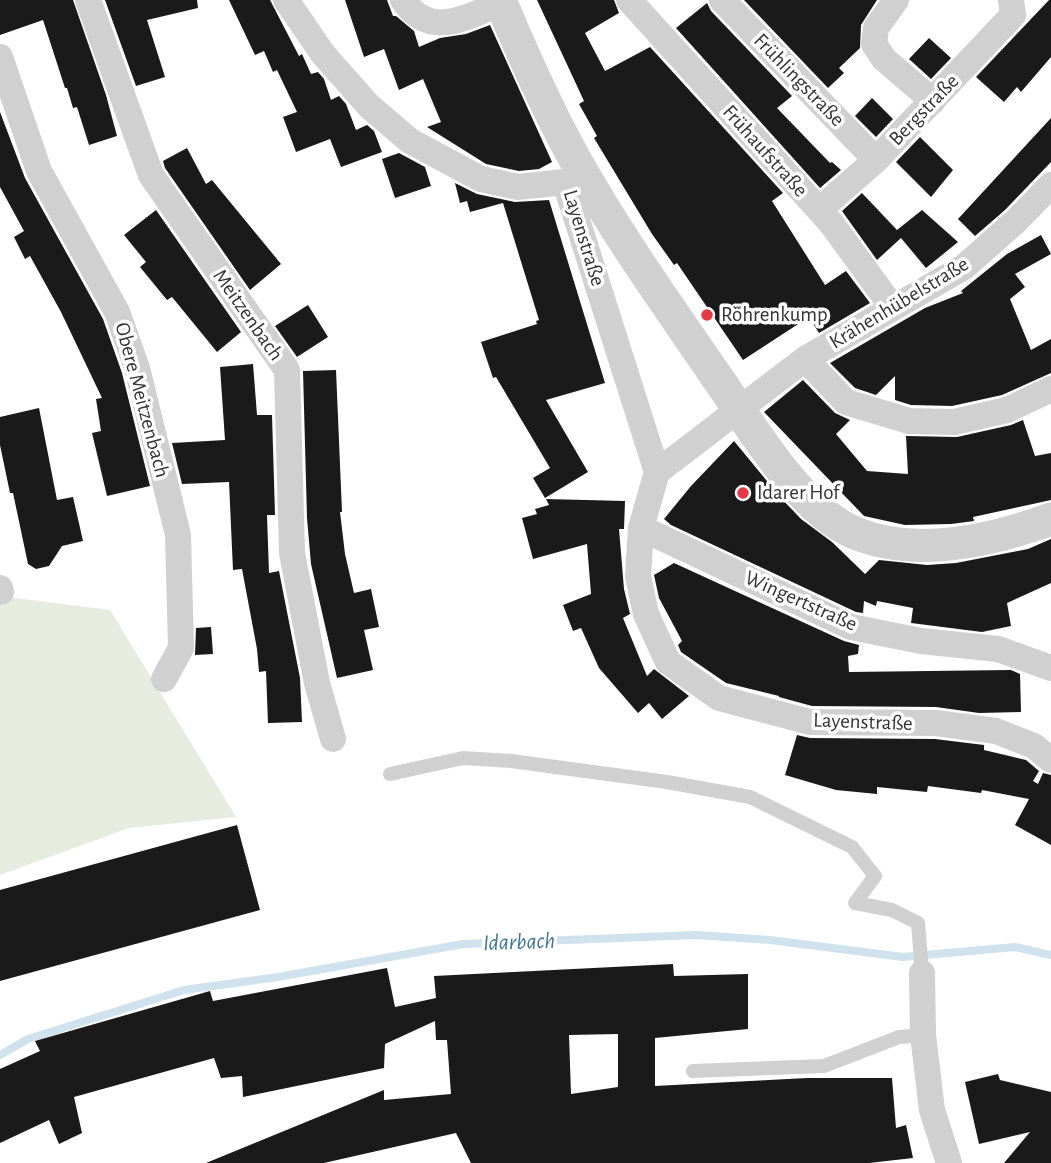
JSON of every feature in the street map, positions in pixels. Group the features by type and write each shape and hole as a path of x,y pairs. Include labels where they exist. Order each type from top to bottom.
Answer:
{"street":[{"name":"Meitzenbach","path":"88,0 151,175 287,370 292,553 317,683 333,739"},
{"path":"286,0 323,54 369,106 410,141 481,178 518,187 575,179"},
{"path":"403,0 411,12 430,23 453,22 501,2"},
{"name":"Frühaufstraße","path":"629,0 819,210 893,308"},
{"name":"Frühlingstraße","path":"722,0 876,160"},
{"path":"896,0 876,28 874,44 884,59 933,101"},
{"name":"Bergstraße","path":"819,210 876,160 1013,15 1011,0"},
{"name":"Layenstraße","path":"501,2 555,120 575,179 657,472 641,528 638,576 646,614 668,662 719,698 810,722 936,723 996,731 1034,746 1051,760"},
{"name":"Obere Meitzenbach","path":"0,57 39,171 117,312 137,368 178,536 181,648 164,679"},
{"name":"Layenstraße","path":"575,179 769,453 816,507 837,523 853,533 881,541 912,545 947,544 1023,530 1051,519"},
{"name":"Krähenhübelstraße","path":"739,410 805,359 964,267 1016,221 1051,185"},
{"path":"805,359 846,402 909,421 954,422 1007,410 1051,389"},
{"path":"657,472 739,410"},
{"name":"Wingertstraße","path":"641,528 851,627 921,641 998,649 1051,668"},
{"path":"922,973 923,1035 932,1110 949,1163"}],"lane":[{"path":"390,774 463,758 511,761 667,782 750,797 852,847 874,876 855,903 892,910 918,923 922,973"},
{"path":"693,1071 824,1066 899,1037 923,1035"}],"shaded area":[{"path":"0,596 110,610 236,817 129,828 0,875"}],"building":[{"path":"0,0 73,0 106,95 117,136 89,145 77,107 73,108 65,88 43,20 0,35"},
{"path":"105,0 197,0 198,8 147,20 165,77 136,86"},
{"path":"229,0 270,0 311,74 318,72 324,79 331,100 339,96 346,104 356,130 367,125 374,131 382,152 341,167 330,139 296,152 283,117 297,112 277,70 273,72 264,51 255,55"},
{"path":"345,0 387,0 393,16 414,31 419,47 440,38 466,34 490,25 552,162 539,169 519,171 486,164 427,127 441,122 423,79 399,90 384,49 364,57"},
{"path":"537,0 614,0 619,13 585,33 605,71 650,47 783,193 772,201 825,285 846,271 870,303 819,333 809,317 743,360 677,263 674,265 652,234 594,138 597,136 579,104 584,101"},
{"path":"744,0 877,0 861,25 860,48 839,68 844,73 828,88"},
{"path":"1049,0 1051,57 1021,92 1017,87 1004,102 976,77"},
{"path":"707,3 711,11 792,96 777,108 830,163 841,170 820,188 676,28"},
{"path":"929,38 951,58 931,79 909,59"},
{"path":"872,98 893,119 876,137 855,116"},
{"path":"0,112 25,178 103,319 122,373 150,486 107,496 92,433 101,431 96,399 102,398 61,312 30,256 25,259 14,237 24,231 0,187"},
{"path":"1051,118 1051,162 1005,210 975,236 958,219"},
{"path":"920,137 953,170 931,197 896,162"},
{"path":"187,148 206,184 212,180 281,264 250,290 165,168 163,161"},
{"path":"399,153 425,167 431,186 395,198 382,159"},
{"path":"455,183 477,194 515,202 549,200 605,383 546,400 588,472 545,498 533,478 550,468 496,377 493,378 481,342 537,324 536,321 539,320 503,203 470,212 467,201 460,203"},
{"path":"862,193 897,230 922,210 958,242 926,268 901,238 877,260 842,211"},
{"path":"156,210 241,332 217,352 172,297 167,300 140,267 146,262 124,235"},
{"path":"1041,235 1051,254 1015,274 1025,287 1010,299 1031,350 1051,339 1051,373 1002,395 952,406 911,405 895,400 895,376 876,395 855,388 830,363 925,308 963,293 961,291 1007,254"},
{"path":"308,305 328,337 297,357 275,326"},
{"path":"253,364 257,415 272,415 275,515 267,515 269,573 279,571 300,678 302,722 268,723 266,671 259,672 242,569 233,570 229,482 182,484 172,443 225,440 220,367"},
{"path":"336,370 340,512 345,554 354,593 371,589 379,627 364,630 373,670 337,678 311,564 303,371"},
{"path":"803,380 835,413 850,420 836,434 867,471 908,474 906,436 957,437 1023,420 1035,456 1051,453 1051,500 973,517 974,521 951,524 905,525 864,516 764,412"},
{"path":"39,408 57,500 73,497 83,541 62,546 49,566 36,569 28,564 13,493 10,493 0,445 0,417"},
{"path":"734,441 801,519 832,542 865,574 879,560 927,565 956,563 1028,549 1051,539 1051,583 1007,603 1011,626 982,632 911,623 913,608 877,601 876,606 864,601 863,613 856,612 671,525 664,519"},
{"path":"546,499 625,501 624,529 619,529 624,589 630,614 623,618 647,676 654,669 689,696 662,719 649,703 638,713 599,668 581,628 573,631 563,605 591,594 587,544 533,559 522,518 537,514 535,509 549,505"},
{"path":"674,563 844,641 859,645 858,654 848,656 849,672 1011,670 1020,674 1021,712 979,713 936,707 812,706 726,683 681,652 678,645 682,641 659,598 654,575"},
{"path":"211,627 213,654 195,655 196,628"},
{"path":"797,735 810,738 935,739 984,745 984,750 1026,760 1039,771 1033,781 1038,784 1043,773 1051,775 1051,845 1015,825 1029,799 982,790 981,793 928,786 927,792 877,787 877,794 836,790 785,775"},
{"path":"237,825 260,910 0,981 0,890"},
{"path":"673,964 674,976 748,974 748,1029 655,1038 655,1086 807,1078 892,1078 896,1128 906,1125 913,1158 869,1163 471,1163 456,1133 324,1163 206,1163 384,1090 384,1100 451,1094 447,1040 436,1040 435,1021 385,1044 384,1068 243,1097 242,1076 221,1078 214,1058 74,1097 82,1133 59,1144 49,1120 0,1143 0,1069 40,1051 35,1041 210,991 213,1001 387,968 395,1007 436,998 434,976","holes":["618,1034 618,1087 571,1094 569,1035"]},
{"path":"998,1074 1000,1080 1051,1092 1051,1163 1004,1163 1030,1132 979,1144 965,1082"}],"waterway":[{"name":"Idarbach","path":"0,1055 28,1039 184,990 278,977 463,944 696,935 770,940 903,957 1015,947 1051,955"}],"place":[{"name":"Röhrenkump","path":"707,315"},
{"name":"Idarer Hof","path":"743,493"}]}
